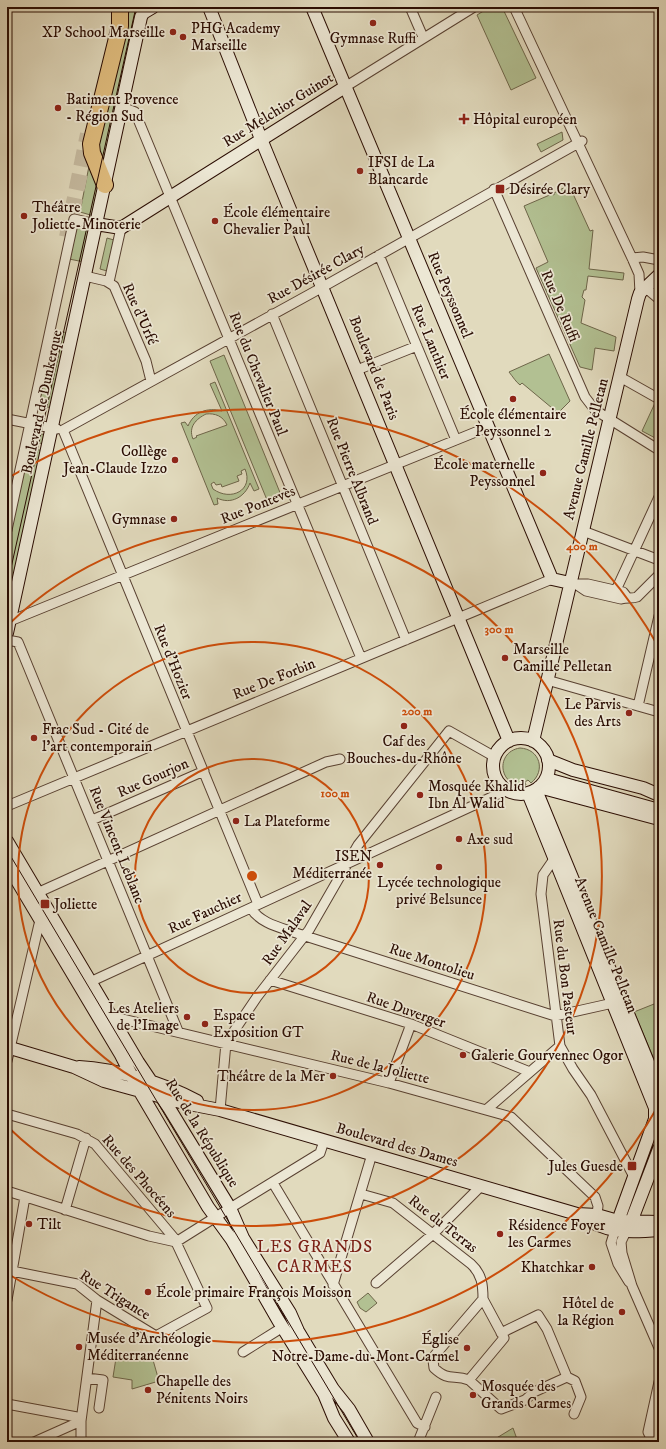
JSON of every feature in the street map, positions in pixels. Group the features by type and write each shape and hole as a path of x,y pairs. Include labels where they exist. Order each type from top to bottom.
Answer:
{"highway":[{"path":"93,103 113,7"},
{"path":"105,185 92,153 91,144 120,26 120,7"}],"street":[{"name":"Boulevard de Dunkerque","path":"7,633 58,429 85,276 143,12 153,7"},
{"name":"Boulevard de Paris","path":"209,7 261,139 323,286 509,741"},
{"name":"Rue Peyssonnel","path":"312,7 552,579"},
{"path":"410,7 423,37"},
{"name":"Rue Melchior Guinot","path":"121,228 423,37 474,7"},
{"name":"Avenue Camille Pelletan","path":"514,7 580,142 639,274 643,290 620,377 613,421 583,531 573,584 547,680 533,741"},
{"name":"Rue du Chevalier Paul","path":"122,107 135,112 361,658"},
{"name":"Rue Désirée Clary","path":"58,429 151,381 580,142"},
{"name":"Rue De Ruffi","path":"494,189 585,397 595,410 659,450"},
{"name":"Boulevard de Dunkerque","path":"7,530 74,219 96,224"},
{"path":"96,224 121,228 109,282"},
{"name":"Rue Lanthier","path":"379,255 456,440"},
{"path":"632,258 637,256 658,256"},
{"path":"659,275 643,290 659,299"},
{"name":"Rue d'Urfé","path":"85,276 109,282 114,286 146,361 151,381"},
{"name":"Rue Pierre Albrand","path":"272,314 406,640"},
{"path":"357,370 417,346"},
{"path":"620,377 625,378 659,399"},
{"path":"7,419 58,429"},
{"name":"Rue Pontevès","path":"10,621 123,576 395,463 488,428"},
{"name":"Rue d'Hozier","path":"58,429 123,576 204,771 254,906"},
{"path":"616,590 659,497"},
{"path":"583,531 659,560"},
{"path":"573,584 586,591 621,599 637,597 659,575"},
{"path":"552,579 573,584 588,584 616,590 623,592 630,598"},
{"name":"Rue De Forbin","path":"7,806 552,579"},
{"path":"638,706 659,616"},
{"name":"Rue Vincent Leblanc","path":"7,640 18,642 178,1031"},
{"path":"547,680 659,712"},
{"name":"Rue Malaval","path":"214,1108 226,1043 256,997 305,936 358,845 449,731 495,757"},
{"path":"521,739 533,741 542,748 548,760 549,771 537,787 520,794 506,790 499,783 493,766 498,751 509,741 521,739"},
{"path":"37,893 219,809 326,762 340,759"},
{"path":"548,760 573,770 643,788 659,795"},
{"name":"Rue Gourjon","path":"92,820 204,771"},
{"path":"537,787 659,810"},
{"path":"537,787 659,819"},
{"name":"Avenue Camille Pelletan","path":"537,787 554,859 655,1108 655,1119 634,1178"},
{"name":"Avenue Camille Pelletan","path":"537,787 659,1089"},
{"name":"Rue Fauchier","path":"90,982 506,790"},
{"name":"Rue de la République","path":"7,841 110,1016 230,1208 243,1238 290,1312 298,1332 334,1389 349,1409 368,1442"},
{"name":"Rue du Bon Pasteur","path":"554,859 543,875 541,894 555,1016 560,1046 573,1069 591,1095 634,1178"},
{"name":"Rue de la République","path":"7,864 121,1055 131,1076 213,1219 232,1240 324,1394 334,1418 349,1442"},
{"name":"Rue Montolieu","path":"254,906 256,915 263,920 305,936 555,1016"},
{"path":"7,1061 8,1048 40,920"},
{"name":"Rue Duverger","path":"270,980 411,1024 530,1072"},
{"path":"555,1016 613,1003"},
{"name":"Rue de la Joliette","path":"110,1016 178,1031 389,1083 511,1116 566,1167 595,1197 598,1206 597,1215"},
{"path":"389,1083 411,1024"},
{"path":"486,1110 560,1046"},
{"name":"Boulevard des Dames","path":"8,1048 74,1067 107,1070 131,1076 187,1095 214,1108"},
{"path":"107,1070 118,1064 121,1055"},
{"name":"Boulevard des Dames","path":"74,1067 97,1079 184,1103 214,1108 577,1214 597,1215 622,1226"},
{"path":"175,1118 178,1110 184,1103"},
{"name":"Rue des Phocéens","path":"7,1114 77,1134 95,1144 159,1218 176,1242 207,1308 156,1336"},
{"path":"65,1210 86,1138"},
{"path":"7,1191 149,1236 176,1242 320,1153 324,1140"},
{"path":"622,1226 659,1149"},
{"path":"333,1285 372,1154"},
{"path":"634,1178 622,1226 620,1242 632,1286 659,1348"},
{"path":"273,1183 417,1423 425,1426"},
{"path":"376,1284 433,1234 481,1186"},
{"name":"Rue du Terras","path":"361,1194 393,1203 478,1271 483,1288 483,1299"},
{"path":"7,1300 10,1272 25,1197"},
{"name":"Boulevard des Dames","path":"577,1214 593,1225 622,1226"},
{"path":"149,1236 159,1228 159,1218"},
{"path":"622,1226 659,1222"},
{"path":"622,1226 659,1230"},
{"name":"Rue Trigance","path":"10,1272 71,1282 82,1287 97,1300 156,1336"},
{"path":"502,1335 483,1299 435,1354 433,1360 434,1368 444,1376 469,1380 501,1409 525,1400 534,1392 568,1378"},
{"path":"81,1442 81,1421 97,1300"},
{"path":"469,1380 502,1335 538,1316 547,1329 568,1378 575,1381 581,1397 574,1414"},
{"path":"243,1352 283,1327"},
{"path":"87,1378 102,1380 99,1408"},
{"path":"649,1439 659,1382"},
{"path":"418,1442 436,1397"},
{"path":"7,1404 77,1417 81,1421"},
{"path":"34,1442 81,1421"},
{"path":"649,1439 656,1434 659,1421"}],"green space":[{"path":"130,7 144,7 105,171 96,138 112,87"},
{"path":"490,7 502,7 536,78 511,90 477,15"},
{"path":"562,132 563,140 541,152 537,144"},
{"path":"90,161 99,180 94,216 80,212"},
{"path":"569,185 590,231 593,230 589,269 624,273 623,280 588,276 586,290 584,290 582,297 585,300 581,323 616,337 614,351 595,348 592,370 580,367 536,268 548,262 524,206 552,194 554,195 554,193"},
{"path":"76,226 91,229 84,262 69,259"},
{"path":"107,238 114,240 107,271 100,269"},
{"path":"54,330 68,333 52,408 38,405"},
{"path":"549,354 570,401 558,413 522,383 520,385 509,372"},
{"path":"224,355 281,495 267,500 210,361"},
{"path":"215,382 259,489 254,491 250,483 248,488 241,496 227,501 217,498 218,504 214,505 181,423 185,422 188,426 197,414 206,410 222,411 210,384","holes":["206,414 218,416 223,419 227,425 196,436 197,437 193,439 192,427 199,418","245,469 247,476 246,483 244,488 239,492 227,494 220,493 213,489 211,484 214,482 216,485 221,484 222,487 239,481 237,476 242,474 241,471"]},
{"path":"655,403 659,406 659,440 642,431"},
{"path":"32,432 46,435 44,444 30,441"},
{"path":"28,447 43,451 12,592 7,591 7,542"},
{"path":"520,748 527,749 532,752 539,761 536,778 531,783 528,780 525,782 526,785 517,785 510,781 505,776 503,770 503,763 506,756 512,751"},
{"path":"659,1002 659,1071 634,1012"},
{"path":"368,1293 377,1303 366,1312 360,1308 357,1302"},
{"path":"151,1353 159,1381 132,1389 132,1380 113,1377 116,1358 126,1359"},
{"path":"513,1428 518,1442 490,1442"}],"tunnel":[{"path":"67,237 88,134"}],"tram line":[{"path":"7,586 136,7"},
{"path":"7,850 360,1442"}],"place":[{"name":"Gymnase Ruffi","path":"373,23"},
{"name":"XP School Marseille","path":"173,32"},
{"name":"PHG Academy Marseille","path":"183,37"},
{"name":"Batiment Provence - Région Sud","path":"58,108"},
{"name":"Hôpital européen","path":"464,119"},
{"name":"IFSI de La Blancarde","path":"360,171"},
{"name":"Désirée Clary","path":"500,189"},
{"name":"Théâtre Joliette-Minoterie","path":"24,216"},
{"name":"École élémentaire Chevalier Paul","path":"215,221"},
{"name":"École élémentaire Peyssonnel 2","path":"513,399"},
{"name":"Collège Jean-Claude Izzo","path":"175,460"},
{"name":"École maternelle Peyssonnel","path":"543,473"},
{"name":"Gymnase","path":"174,519"},
{"name":"Marseille Camille Pelletan","path":"505,658"},
{"name":"Le Parvis des Arts","path":"629,713"},
{"name":"Caf des Bouches-du-Rhône","path":"404,726"},
{"name":"Frac Sud - Cité de l'art contemporain","path":"34,738"},
{"name":"Mosquée Khalid Ibn Al Walid","path":"420,795"},
{"name":"La Plateforme","path":"236,821"},
{"name":"Axe sud","path":"459,839"},
{"name":"ISEN Méditerranée","path":"380,865"},
{"name":"Lycée technologique privé Belsunce","path":"439,867"},
{"name":"Joliette","path":"45,904"},
{"name":"Les Ateliers de l'Image","path":"187,1017"},
{"name":"Espace Exposition GT","path":"205,1024"},
{"name":"Galerie Gourvennec Ogor","path":"463,1055"},
{"name":"Théâtre de la Mer","path":"333,1076"},
{"name":"Jules Guesde","path":"632,1166"},
{"name":"Tilt","path":"29,1224"},
{"name":"Résidence Foyer les Carmes","path":"500,1234"},
{"name":"Khatchkar","path":"592,1267"},
{"name":"École primaire François Moisson","path":"148,1292"},
{"name":"Hôtel de la Région","path":"622,1312"},
{"name":"Musée d'Archéologie Méditerranéenne","path":"79,1347"},
{"name":"Église Notre-Dame-du-Mont-Carmel","path":"467,1348"},
{"name":"Chapelle des Pénitents Noirs","path":"148,1390"},
{"name":"Mosquée des Grands Carmes","path":"473,1395"}],"district":[{"name":"LES GRANDS CARMES","path":"315,1257"}]}
